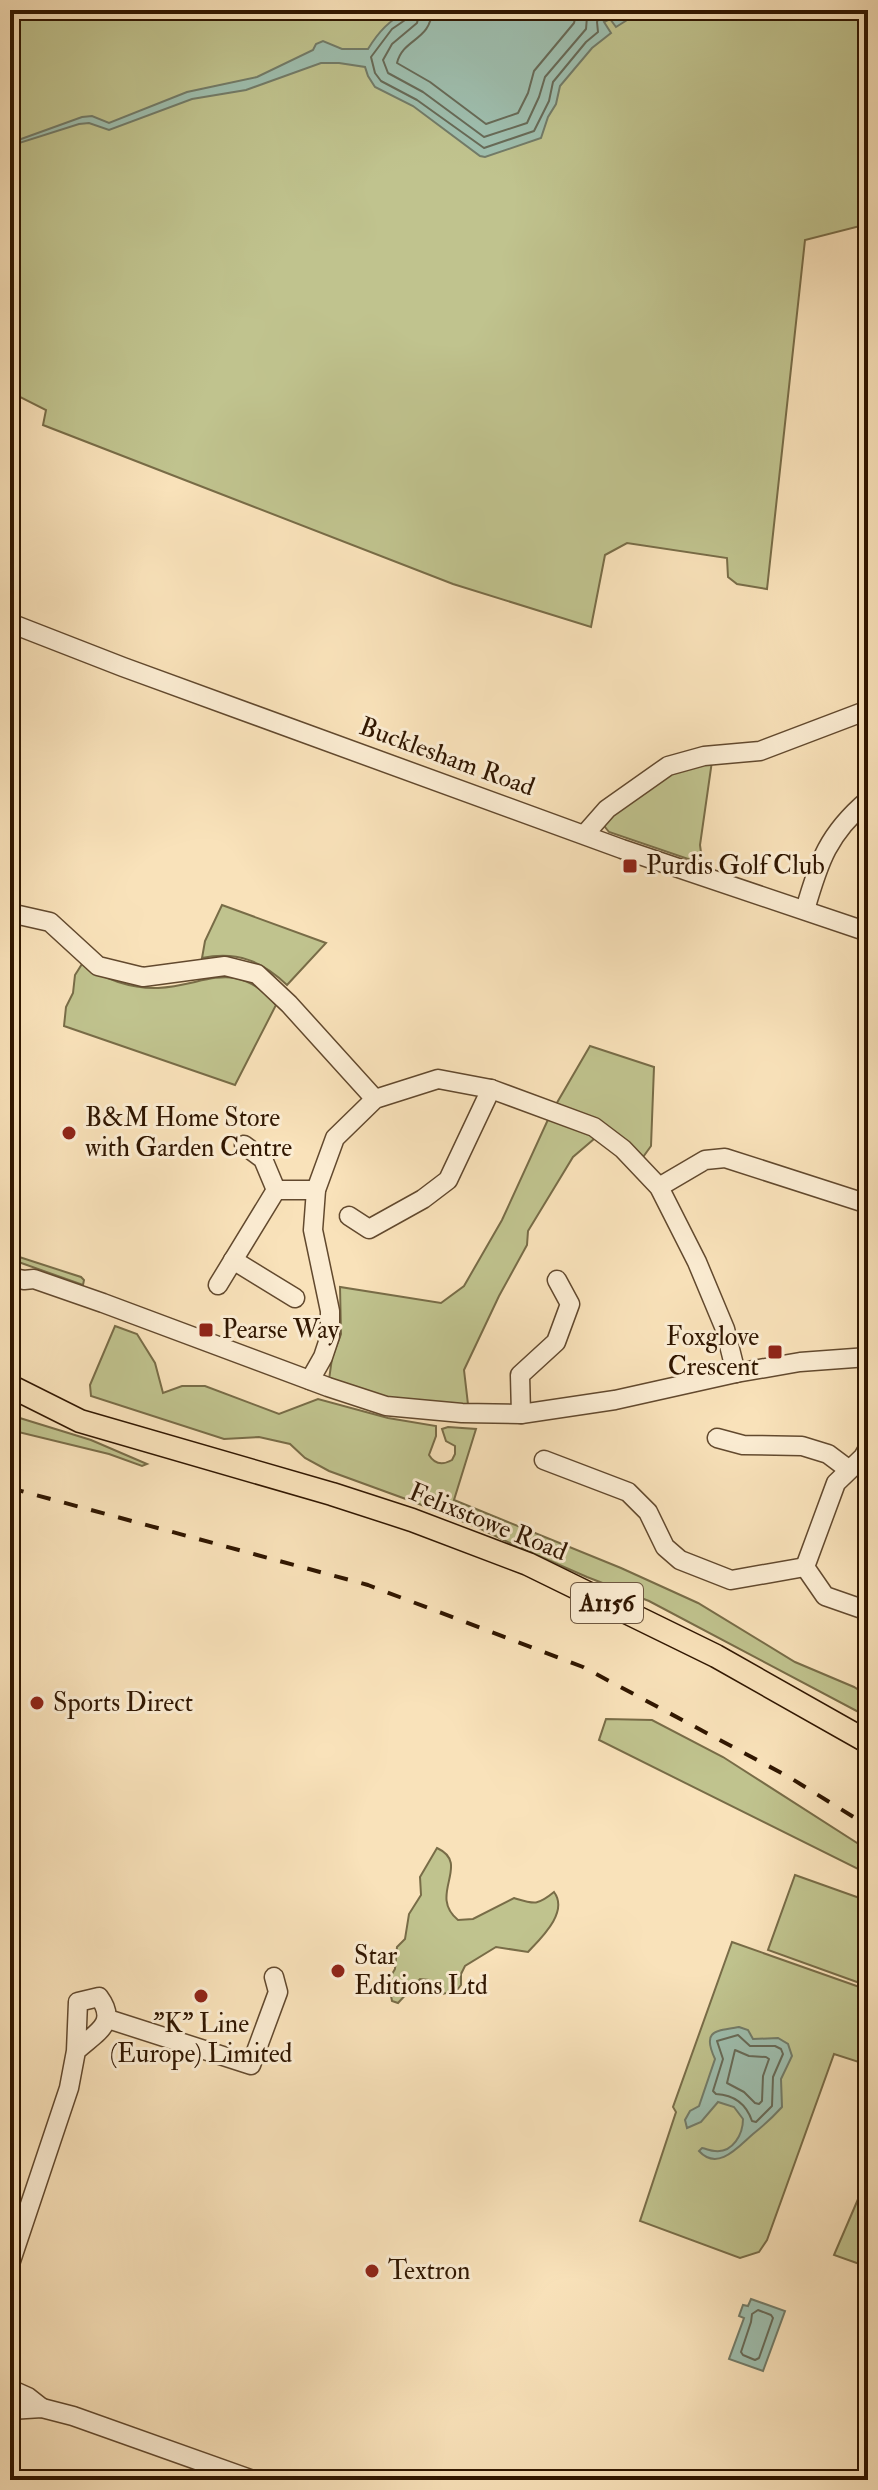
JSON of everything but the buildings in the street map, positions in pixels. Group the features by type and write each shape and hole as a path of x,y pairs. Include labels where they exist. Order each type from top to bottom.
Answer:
{"main road":[{"name":"Felixstowe Road","path":"10,1386 63,1414"},
{"name":"Felixstowe Road","path":"10,1400 399,1515 528,1564 716,1656 868,1742"}],"street":[{"name":"Bucklesham Road","path":"10,623 622,849 868,932"},
{"path":"585,834 607,809 668,766 704,756 760,751 868,710"},
{"path":"805,910 822,857 833,835 868,800"},
{"path":"10,913 50,922 98,966 143,977 225,966 257,974 289,1004 375,1099"},
{"path":"310,1380 330,1336 330,1311 313,1230 316,1190 335,1138 375,1099 438,1079 491,1089 594,1127 623,1149 659,1187 697,1262 725,1329 736,1373"},
{"path":"349,1216 369,1229 423,1199 448,1180 491,1089"},
{"path":"244,1145 263,1159 276,1190"},
{"path":"659,1187 705,1160 725,1158 868,1204"},
{"path":"276,1190 316,1190"},
{"path":"218,1285 276,1190"},
{"path":"233,1260 295,1298"},
{"path":"10,1263 31,1272 34,1279"},
{"path":"10,1277 34,1279 386,1406 462,1413 521,1414 615,1400 800,1362 868,1357"},
{"path":"521,1414 520,1375 556,1342 570,1304 557,1280"},
{"path":"717,1438 743,1445 802,1446 828,1454 848,1469"},
{"path":"805,1567 836,1483 868,1448"},
{"path":"544,1460 628,1492 648,1512 665,1547 680,1560 731,1580 805,1567"},
{"path":"805,1567 825,1596 868,1611"},
{"path":"108,2019 251,2065 278,1992 274,1977"},
{"path":"10,2264 69,2088 76,2051 78,2002 99,1997 107,2007 108,2019 76,2051"},
{"path":"10,2389 42,2408"},
{"path":"10,2410 42,2408 73,2416 253,2480"}],"green space":[{"path":"10,10 868,10 868,224 805,240 767,589 737,584 728,577 727,558 627,543 605,555 591,627 453,584 43,425 46,410 10,392"},
{"path":"712,761 700,845 702,860 694,861 609,832 605,827 605,821 677,769"},
{"path":"222,905 326,943 287,985 248,960 227,956 202,958 205,941"},
{"path":"82,964 118,982 148,988 220,977 234,978 261,990 276,1005 235,1085 64,1026 75,975"},
{"path":"590,1046 654,1067 651,1146 638,1164 601,1133 573,1157 528,1231 527,1245 464,1370 469,1413 328,1387 332,1358 341,1334 340,1287 441,1303 464,1286 502,1220 551,1113"},
{"path":"10,1254 81,1277 83,1285 10,1259"},
{"path":"115,1326 137,1334 155,1363 163,1393 182,1386 205,1386 279,1414 318,1399 388,1418 436,1426 429,1455 439,1463 452,1460 455,1454 455,1446 446,1441 442,1429 476,1429 454,1500 698,1603 795,1662 868,1696 868,1717 649,1601 587,1577 479,1528 329,1471 305,1458 290,1444 259,1437 224,1439 91,1396 90,1385"},
{"path":"10,1415 91,1440 147,1464 142,1466 109,1454 10,1430"},
{"path":"606,1719 652,1720 723,1757 868,1850 868,1874 599,1740"},
{"path":"437,1848 451,1862 447,1900 458,1920 473,1919 514,1898 535,1902 554,1892 558,1900 556,1916 528,1952 496,1947 465,1966 457,1990 443,1994 429,1980 420,1979 398,2003 392,2001 388,1981 395,1969 397,1947 405,1939 409,1914 421,1895 420,1877"},
{"path":"795,1875 868,1901 868,1986 768,1950"},
{"path":"732,1942 868,1990 868,2065 834,2054 767,2240 759,2252 740,2258 640,2221 676,2112 673,2107"},
{"path":"868,2176 868,2267 834,2255"}],"water":[{"path":"408,10 643,10 616,27 610,19 604,22 611,33 592,48 560,86 556,104 541,138 485,157 413,106 375,87 365,67 339,63 321,63 246,90 192,99 109,130 89,123 79,124 10,146 10,143 82,117 92,116 109,123 187,92 257,77 313,50 316,44 323,41 342,49 368,49 385,27"},
{"path":"739,2027 748,2030 753,2039 778,2038 788,2044 792,2056 781,2079 782,2107 735,2150 713,2159 699,2151 702,2148 721,2151 732,2146 739,2136 743,2119 734,2107 718,2102 701,2122 687,2128 685,2120 690,2111 699,2106 715,2059 710,2038 717,2032"},
{"path":"751,2299 785,2311 763,2371 729,2359 744,2318 739,2316 743,2305 748,2306"}],"railway":[{"path":"10,1488 368,1585 583,1667 789,1777 868,1826"}],"place":[{"name":"Purdis Golf Club","path":"630,866"},
{"name":"B&M Home Store with Garden Centre","path":"69,1133"},
{"name":"Pearse Way","path":"206,1330"},
{"name":"Foxglove Crescent","path":"775,1352"},
{"name":"Sports Direct","path":"37,1703"},
{"name":"Star Editions Ltd","path":"338,1971"},
{"name":"\"K\" Line (Europe) Limited","path":"201,1996"},
{"name":"Textron","path":"372,2271"}]}
